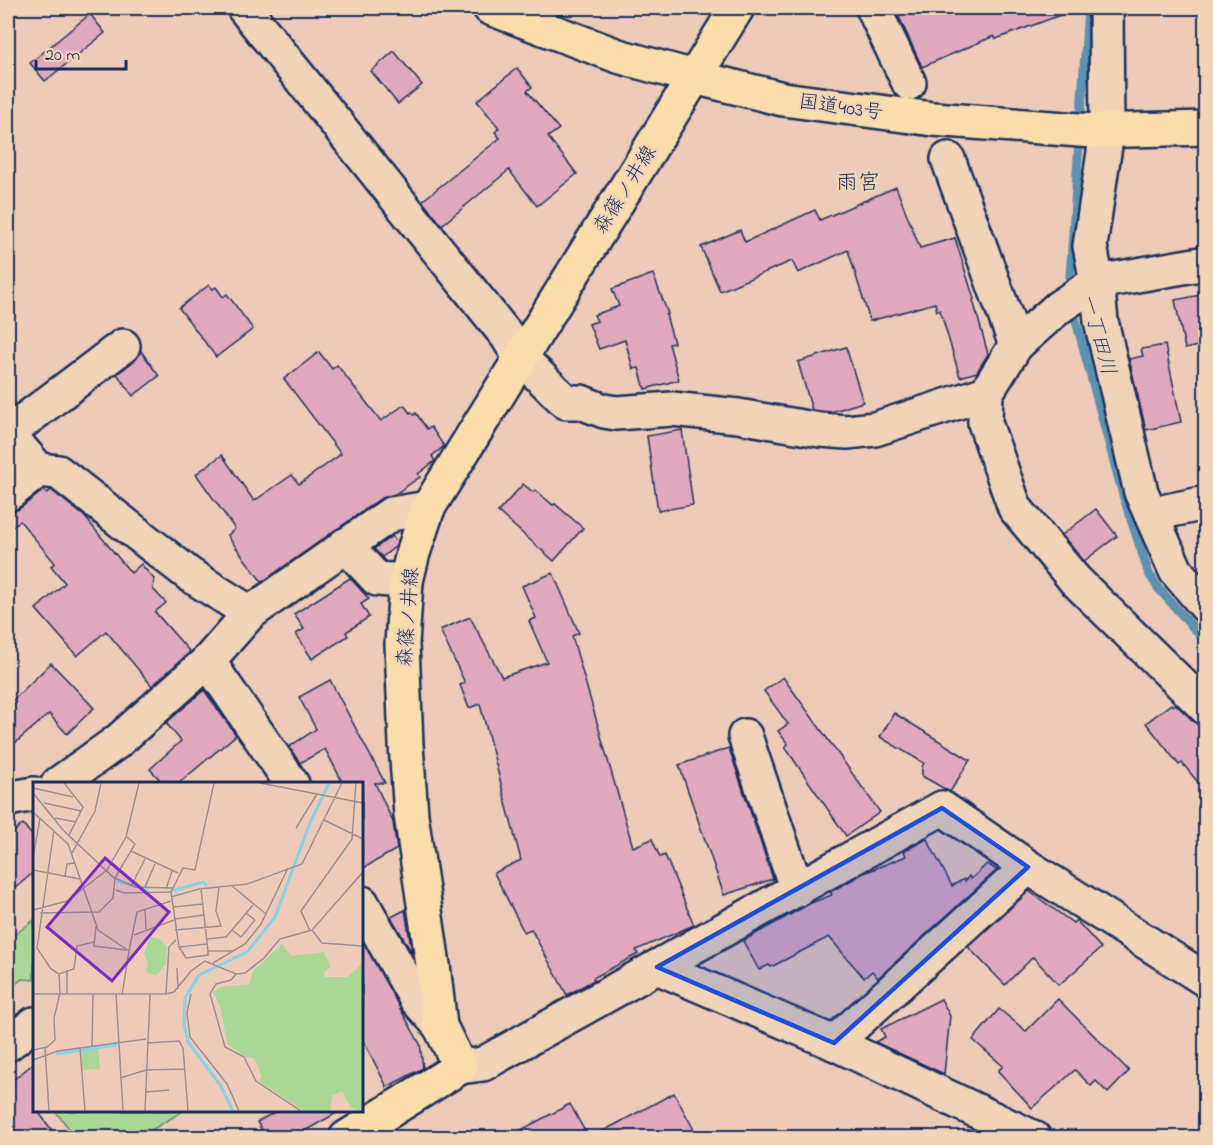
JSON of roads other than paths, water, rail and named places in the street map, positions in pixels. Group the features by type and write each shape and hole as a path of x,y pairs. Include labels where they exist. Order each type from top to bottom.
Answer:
{"main road":[{"name":"国道403号","path":"490,8 618,56 694,78 794,100 933,118 1089,131 1206,128"},
{"name":"森篠ノ井線","path":"460,1067 440,1026 411,815 402,644 406,581 413,553 428,508 737,8"},
{"path":"346,1137 460,1067"}],"street":[{"path":"244,8 507,336 520,357 566,402 581,402 616,413 672,409 847,432 875,429 987,393"},
{"path":"873,8 909,83"},
{"path":"1079,294 1090,246 1089,131 1106,8"},
{"path":"948,159 1016,345"},
{"path":"1206,263 1079,294 1016,345 987,393 985,423 1015,508 1075,580 1206,708"},
{"path":"1079,294 1101,321 1141,492 1176,571 1206,606"},
{"path":"123,346 8,434 39,470 58,472 190,575 250,613"},
{"path":"8,494 39,470"},
{"path":"1152,514 1206,502"},
{"path":"59,782 117,742 208,661 250,613 391,514 428,508"},
{"path":"345,545 377,579 406,581"},
{"path":"208,661 285,781"},
{"path":"745,736 797,890"},
{"path":"8,799 33,794"},
{"path":"460,1067 483,1064 942,807 1028,867 1206,980"},
{"path":"834,1043 1028,867"},
{"path":"363,905 416,999 440,1026"},
{"path":"657,966 834,1043 1034,1137"},
{"path":"8,1044 33,1025"}],"waterway":[{"name":"一丁田川","path":"1069,292 1088,8"},
{"name":"一丁田川","path":"1072,306 1123,495 1149,574 1159,589 1206,642"}],"district":[{"name":"雨宮","path":"858,181"}]}
